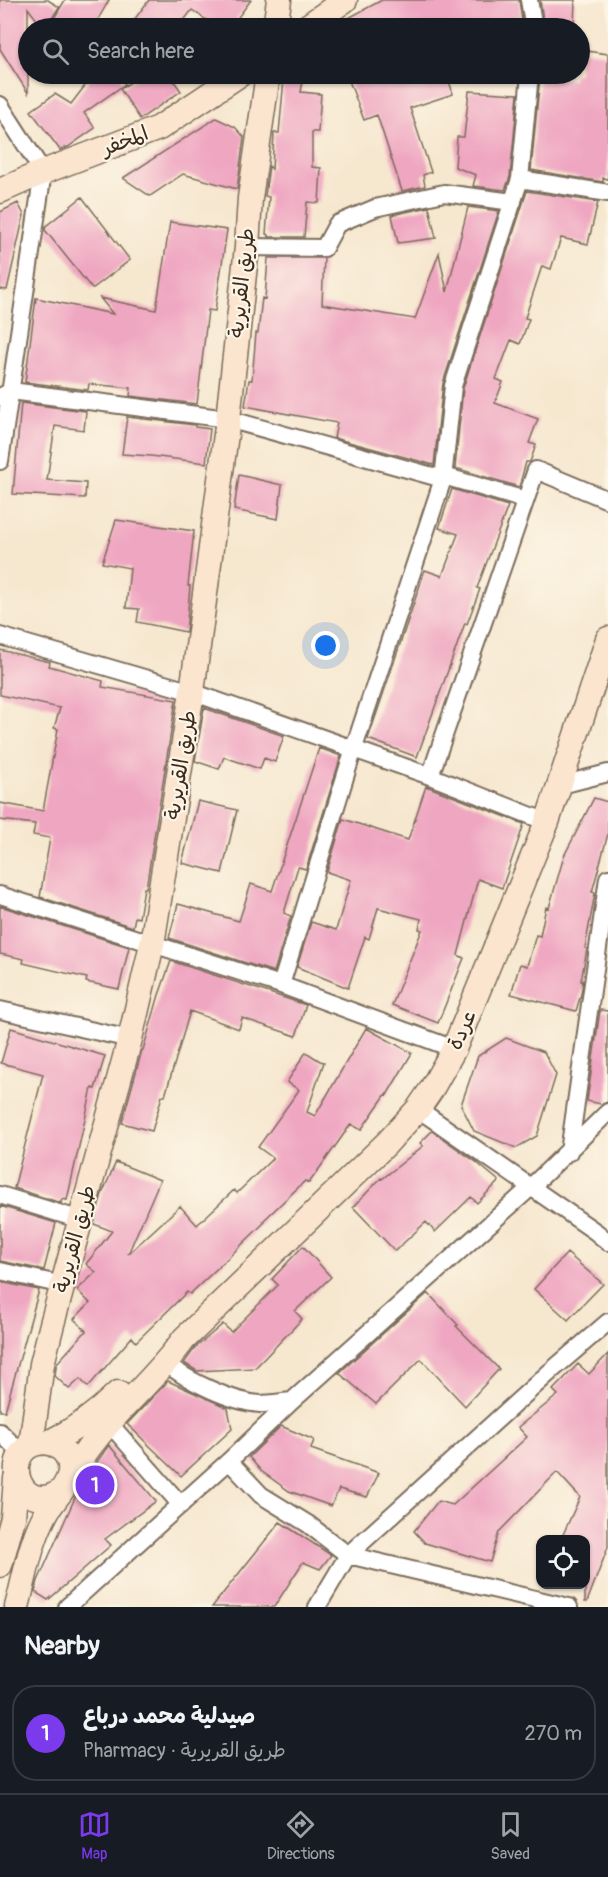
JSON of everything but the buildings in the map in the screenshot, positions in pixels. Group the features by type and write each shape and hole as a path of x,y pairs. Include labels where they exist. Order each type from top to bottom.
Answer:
{"street":[{"path":"276,18 279,0"},
{"path":"319,18 345,0"},
{"path":"529,0 532,18"},
{"name":"المخفر","path":"0,191 43,172 159,128 225,84"},
{"name":"طريق القريرية","path":"33,1447 42,1364 130,1039 152,944 192,692 228,419 247,247 250,198 267,84"},
{"path":"281,985 354,748 443,478 453,386 520,179 529,84"},
{"path":"0,105 43,172 6,394 0,461"},
{"path":"520,179 608,193"},
{"path":"247,247 324,248 337,224 375,208 444,193 513,202"},
{"path":"6,394 228,419 525,500"},
{"path":"430,776 536,470 608,500"},
{"path":"0,636 192,692 354,748 547,822"},
{"name":"عردة","path":"184,1339 387,1143 418,1109 431,1090 454,1049 547,822 608,639"},
{"path":"561,785 608,773"},
{"path":"569,1152 608,878"},
{"path":"0,895 281,985 454,1049"},
{"path":"0,1010 130,1039"},
{"path":"418,1109 530,1188 604,1236"},
{"path":"67,1607 530,1188 608,1112"},
{"path":"0,1195 81,1220"},
{"path":"0,1271 63,1285"},
{"path":"317,1607 348,1556 608,1322"},
{"path":"17,1607 39,1528 45,1515 81,1458 109,1423 166,1363 184,1339"},
{"path":"0,1565 13,1518 16,1461 33,1447 75,1429 110,1401 155,1358 184,1339"},
{"path":"166,1363 189,1379 238,1399 270,1404 292,1401"},
{"path":"109,1423 181,1505"},
{"path":"0,1432 33,1447 55,1445 66,1455 69,1462 65,1484 53,1496 38,1497 24,1491 16,1478"},
{"path":"229,1461 261,1495 308,1524 348,1556 569,1607"}],"place":[{"name":"صيدلية محمد درباع","path":"95,1485"}]}
